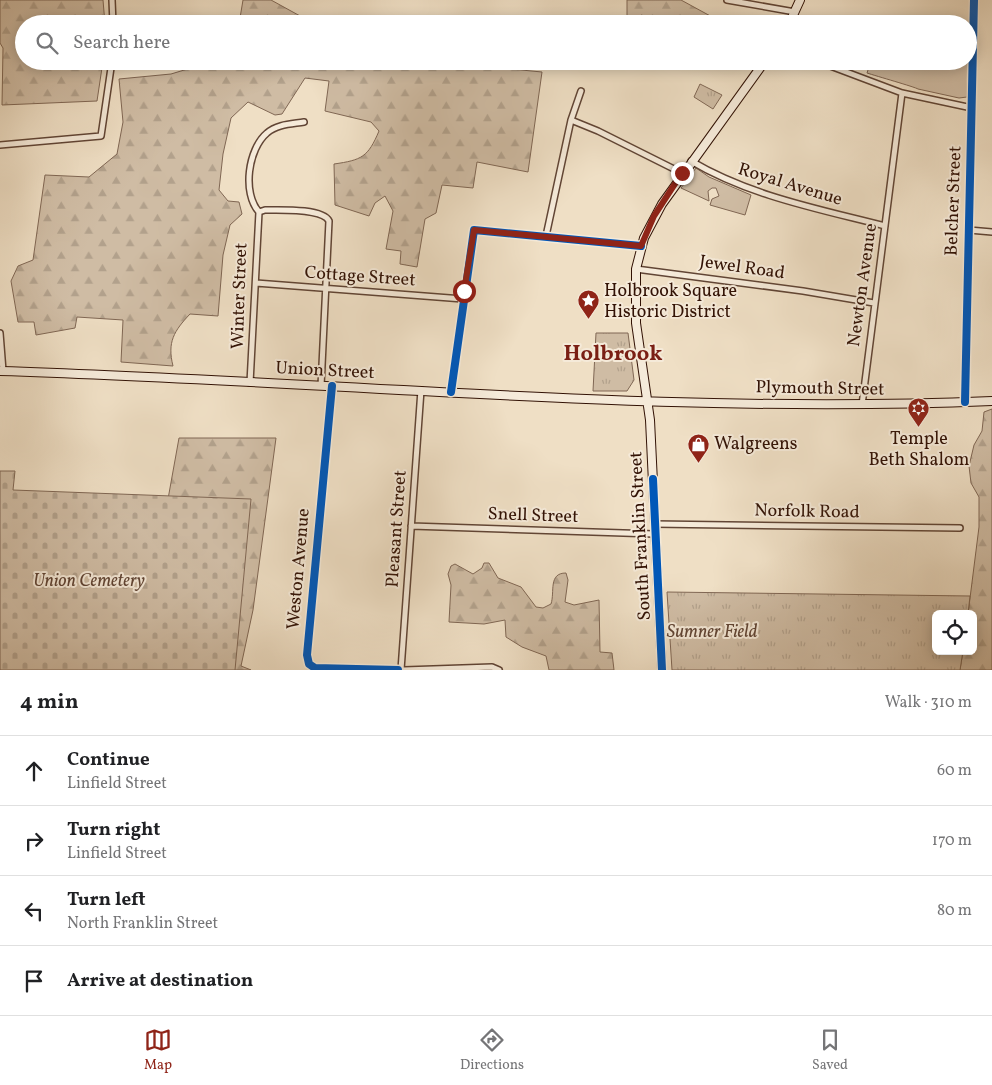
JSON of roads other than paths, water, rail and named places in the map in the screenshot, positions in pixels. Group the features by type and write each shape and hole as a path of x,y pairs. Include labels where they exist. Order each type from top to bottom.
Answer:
{"main road":[{"path":"794,15 800,0"},
{"name":"South Franklin Street","path":"662,670 648,401 636,323 636,269 641,246 654,216 682,173 758,70"},
{"name":"Union Street","path":"1,371 648,401"},
{"name":"Plymouth Street","path":"648,401 862,405 992,401"}],"street":[{"path":"112,0 113,15"},
{"path":"728,0 795,12"},
{"name":"Belcher Street","path":"974,0 974,15"},
{"path":"0,145 101,136 111,70"},
{"path":"841,70 902,93 972,108"},
{"name":"Belcher Street","path":"965,402 973,70"},
{"path":"546,236 571,120 581,91"},
{"name":"Newton Avenue","path":"862,405 874,303 894,169 902,93"},
{"path":"571,120 598,131 682,173"},
{"path":"304,122 274,128 267,133 256,148 251,165 250,194 251,202 259,212 265,210 307,212 323,214 328,218 330,229 321,386"},
{"name":"Royal Avenue","path":"691,161 717,176 774,197 885,226"},
{"name":"Winter Street","path":"250,382 259,212"},
{"path":"451,392 474,230 641,246"},
{"path":"968,230 992,232"},
{"name":"Jewel Road","path":"636,269 803,290 874,303"},
{"name":"Cottage Street","path":"256,283 463,299"},
{"path":"0,333 1,371"},
{"name":"Weston Avenue","path":"332,386 307,654 309,664 315,668 401,670"},
{"name":"Pleasant Street","path":"401,670 421,390"},
{"name":"Norfolk Road","path":"654,524 960,528"},
{"name":"Snell Street","path":"411,526 654,534"},
{"path":"401,670 492,667 498,670"}],"place":[{"name":"Holbrook Square Historic District","path":"588,320"},
{"name":"Temple Beth Shalom","path":"919,428"},
{"name":"Walgreens","path":"698,463"}],"district":[{"name":"Holbrook","path":"613,354"}],"park label":[{"name":"Union Cemetery","path":"89,581"},
{"name":"Sumner Field","path":"712,632"}]}
